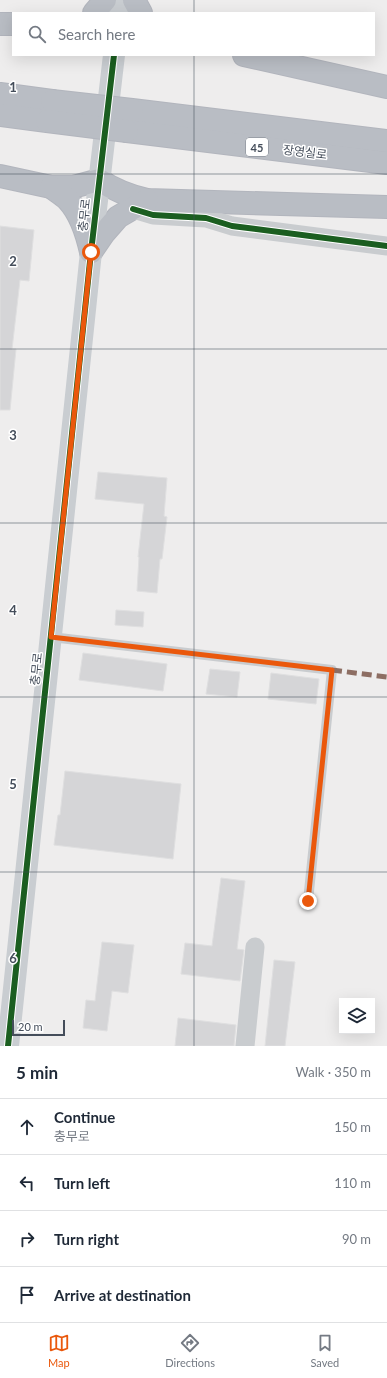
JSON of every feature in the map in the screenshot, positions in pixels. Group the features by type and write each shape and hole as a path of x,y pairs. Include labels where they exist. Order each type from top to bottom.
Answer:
{"highway":[{"path":"95,12 105,0"},
{"path":"134,0 140,12"},
{"path":"0,24 12,24"},
{"path":"248,56 387,87"},
{"name":"45","path":"0,94 49,111"},
{"name":"45","path":"0,115 49,111 129,120"},
{"name":"장영실로","path":"129,120 387,142"},
{"name":"장영실로","path":"129,120 387,162"},
{"path":"0,176 50,187 73,188 99,180 140,205"},
{"path":"50,187 68,200 81,220 91,252"},
{"path":"91,252 104,233 118,217 140,205 387,208"}],"street":[{"path":"119,12 120,0"},
{"name":"충무로","path":"8,1046 91,252 114,56"},
{"path":"140,205 153,215 206,218 232,226 387,246"},
{"path":"245,1046 255,947"}],"lane":[{"path":"51,637 332,670 308,901"}],"building":[{"path":"0,226 34,230 29,281 20,280 12,349 16,349 10,410 0,410"},
{"path":"98,472 167,478 164,516 167,517 162,559 160,559 157,593 137,591 138,557 144,504 95,499"},
{"path":"116,610 144,612 143,627 115,625"},
{"path":"83,653 167,664 163,691 79,680"},
{"path":"210,669 240,672 237,697 206,694"},
{"path":"271,673 319,679 316,704 268,699"},
{"path":"65,771 181,784 173,859 54,845 58,815 60,815"},
{"path":"221,878 245,881 237,949 244,950 240,981 181,974 185,943 212,946"},
{"path":"102,942 134,945 128,993 112,991 107,1031 83,1028 86,1000 95,1001"},
{"path":"274,960 295,962 285,1046 265,1046"},
{"path":"178,1018 236,1025 234,1046 175,1046"}],"marked path":[{"path":"332,670 387,677"}],"cycle path":[{"path":"8,1046 91,252 114,56"},
{"path":"133,209 153,215 206,218 232,226 387,246"}],"route":[{"path":"91,252 51,637 332,670 308,901"}]}
